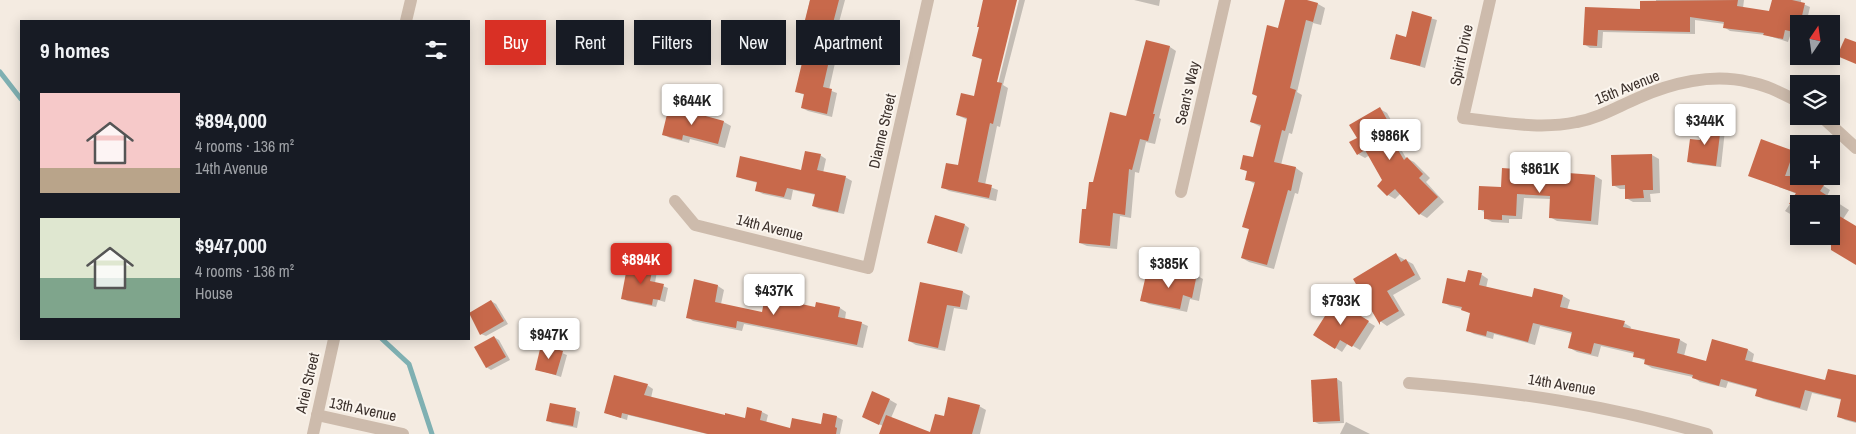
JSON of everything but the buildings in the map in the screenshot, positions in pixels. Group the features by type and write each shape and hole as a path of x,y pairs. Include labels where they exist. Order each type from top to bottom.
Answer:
{"street":[{"path":"406,20 411,0"},
{"name":"Dianne Street","path":"868,268 928,0"},
{"name":"Sean's Way","path":"1181,192 1225,0"},
{"name":"Spirit Drive","path":"1464,118 1490,0"},
{"name":"15th Avenue","path":"1464,118 1528,126 1554,126 1579,122 1604,114 1656,90 1700,80 1726,79 1749,82 1790,97"},
{"path":"1831,125 1856,148"},
{"name":"14th Avenue","path":"675,201 695,225 868,268"},
{"name":"Ariel Street","path":"313,434 334,340"},
{"name":"14th Avenue","path":"1409,383 1476,388 1543,397 1609,409 1668,429 1707,434"},
{"name":"13th Avenue","path":"317,415 403,434"}],"waterway":[{"path":"0,72 20,98"},
{"path":"383,340 409,364 432,434"}]}
